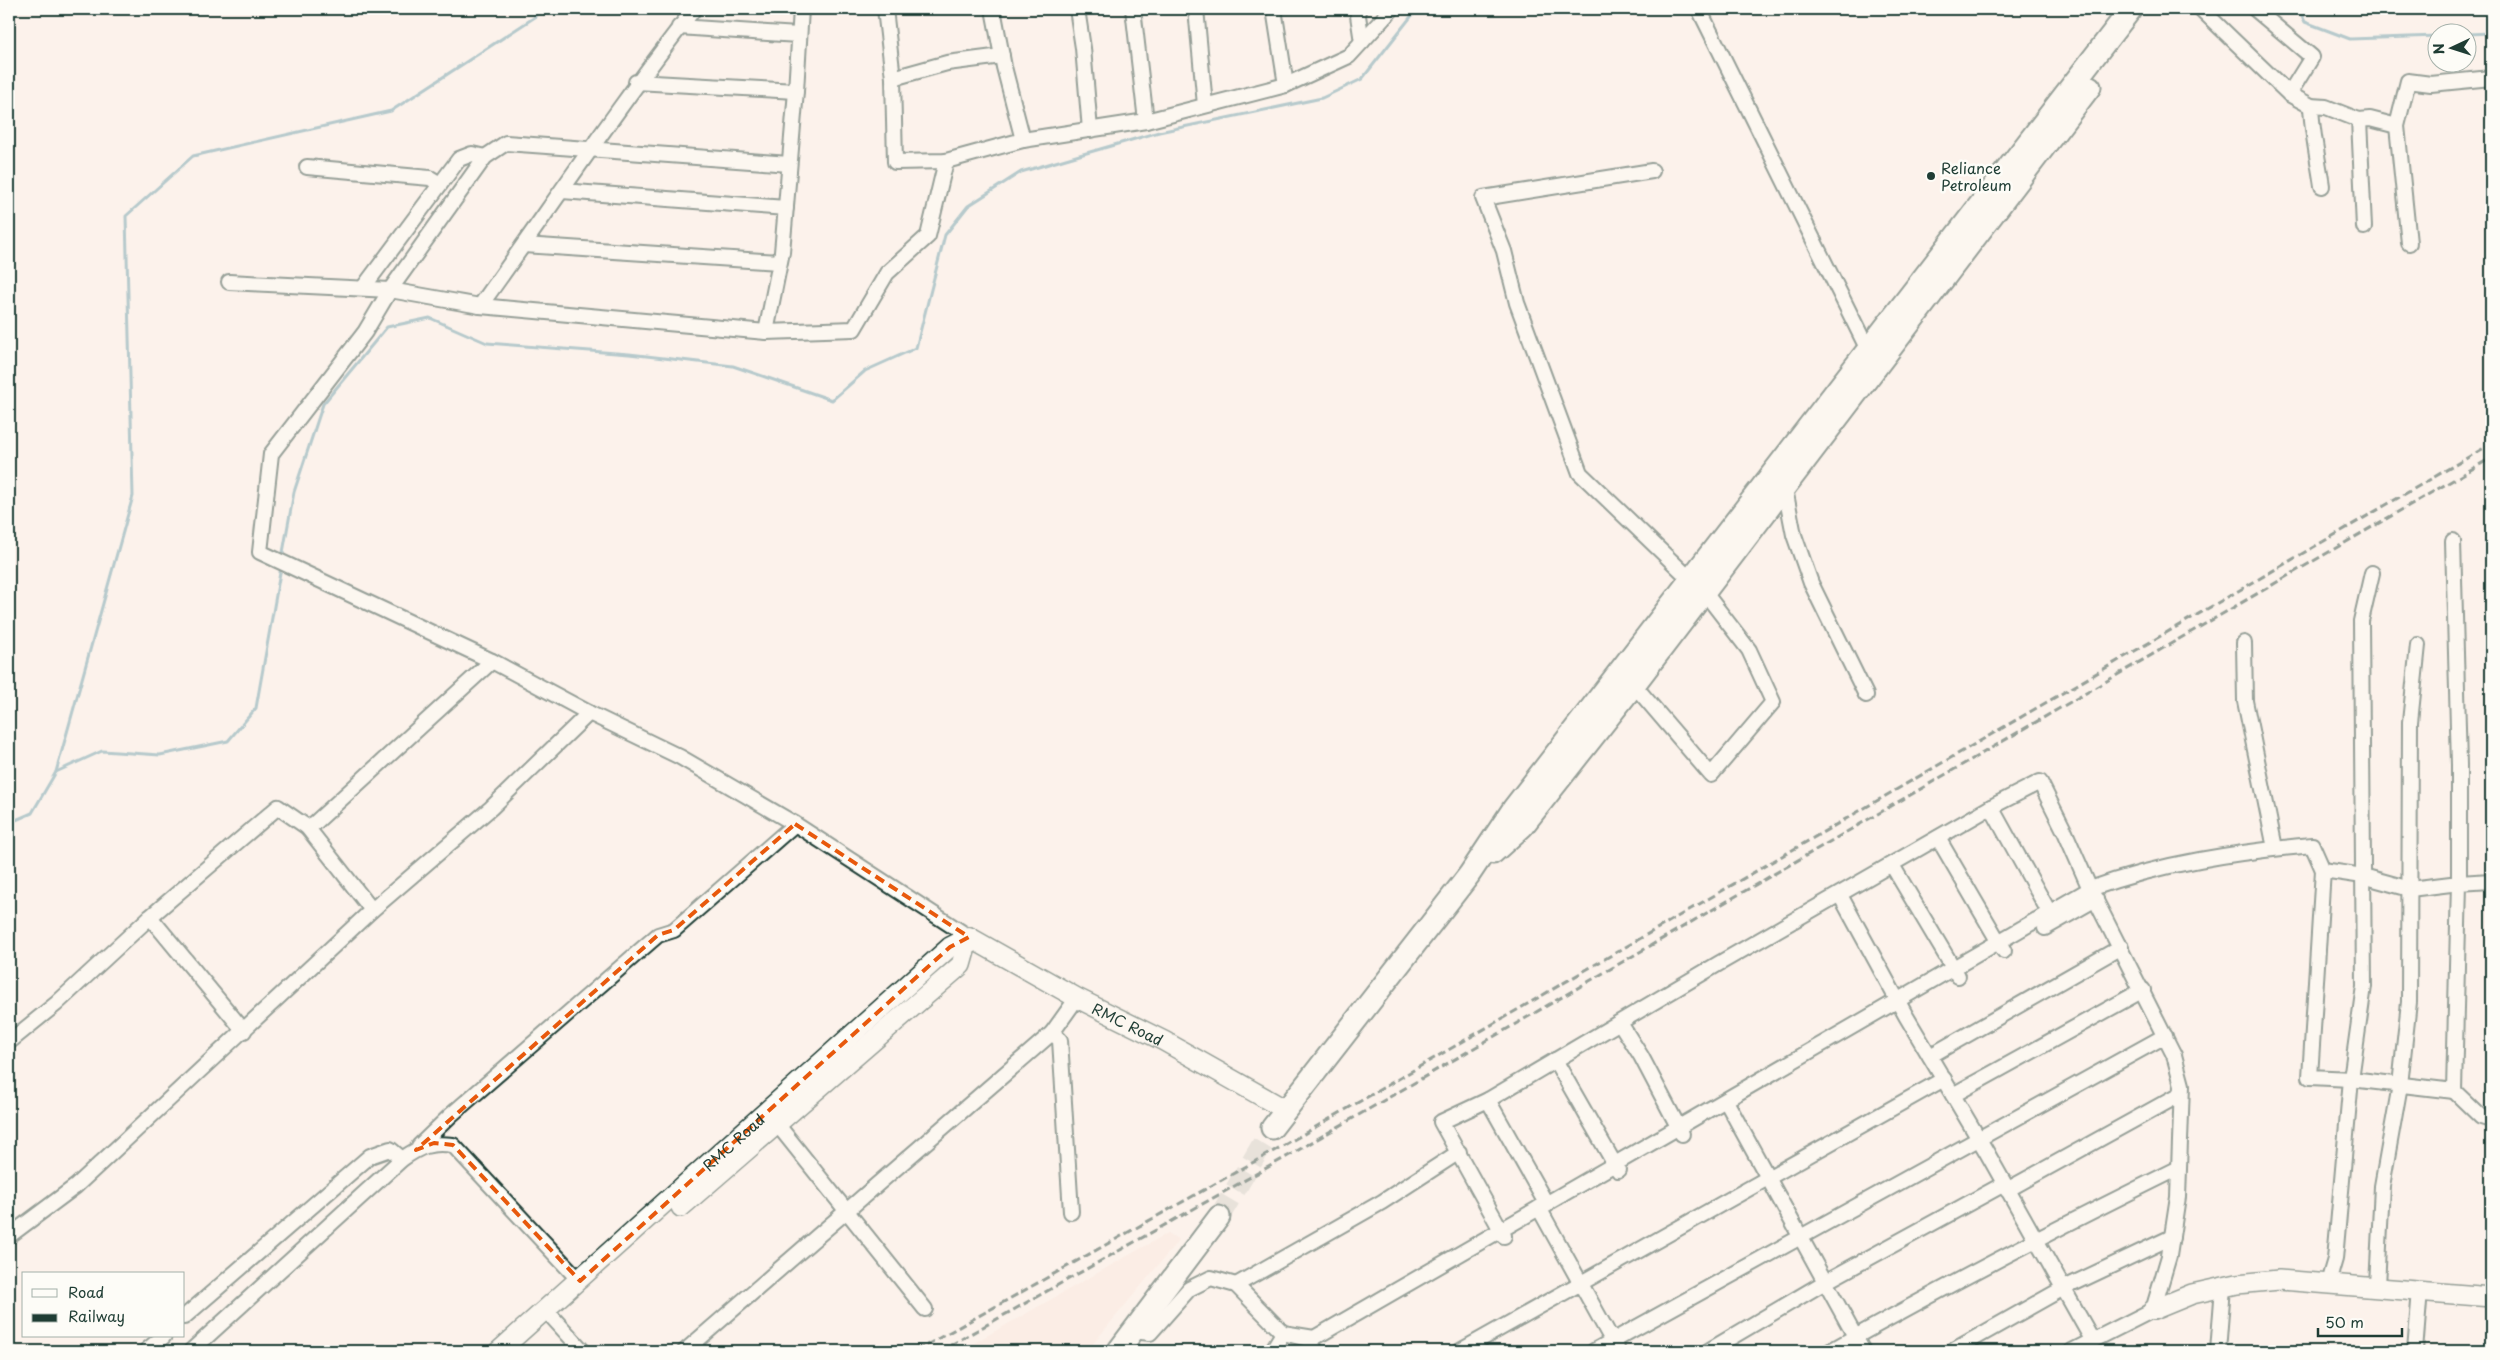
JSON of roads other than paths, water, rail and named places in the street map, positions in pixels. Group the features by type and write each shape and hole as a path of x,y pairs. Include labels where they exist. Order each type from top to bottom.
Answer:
{"main road":[{"path":"1272,1128 1469,876 1512,809 1692,593 1785,489 1875,355 2131,9"},
{"path":"1469,876 1522,827 1634,686 1692,593 1875,355 2147,9"},
{"path":"1118,1351 1219,1218"}],"street":[{"path":"480,306 592,150 636,82 694,9"},
{"path":"766,332 779,262 786,208 801,9"},
{"path":"885,9 893,78 895,162 946,161 1023,140 1146,121 1286,85 1349,56 1392,9"},
{"path":"993,9 1002,56 1023,140"},
{"path":"1077,9 1084,48 1090,130"},
{"path":"1133,9 1146,121"},
{"path":"1196,9 1205,105"},
{"path":"1274,9 1286,85"},
{"path":"1357,9 1362,42"},
{"path":"1699,9 1875,355"},
{"path":"2201,9 2289,94 2311,106 2326,107 2359,120 2370,119 2397,126"},
{"path":"2255,9 2312,57 2289,94"},
{"path":"679,27 798,35"},
{"path":"893,78 947,63 1002,56"},
{"path":"2409,243 2397,126 2408,82 2431,84 2491,78"},
{"path":"636,82 796,91"},
{"path":"2311,106 2313,141 2317,153 2322,186"},
{"path":"2359,120 2364,226"},
{"path":"789,164 506,142 485,157 390,290 365,332 270,454 260,552 492,661 589,714 680,757 795,824 969,937"},
{"path":"363,288 459,159 472,154 485,157"},
{"path":"229,282 390,290 480,306 766,332 854,329 887,274 928,236 946,161"},
{"path":"307,167 430,178 440,184"},
{"path":"1634,686 1712,775 1773,702 1749,650 1692,593 1580,473 1517,303 1504,251 1483,198 1652,171"},
{"path":"562,191 786,208"},
{"path":"524,245 779,262"},
{"path":"1785,489 1794,534 1811,583 1866,695"},
{"path":"2453,541 2459,765 2459,883 2454,1091"},
{"path":"2328,1283 2335,1259 2351,1079 2364,986 2361,621 2372,573"},
{"path":"2244,643 2245,701 2275,848"},
{"path":"2377,1286 2382,1186 2400,1085 2409,1002 2410,722 2418,645"},
{"path":"307,828 322,817 492,661"},
{"path":"9,1236 76,1186 372,910 491,808 589,714"},
{"path":"1502,1233 1441,1122 1488,1100 1991,807 2040,782 2093,894 2143,990 2174,1055 2181,1094 2178,1197 2169,1256 2153,1310"},
{"path":"9,1042 56,1004 150,917 278,807 307,828 372,910"},
{"path":"1991,807 2053,918"},
{"path":"416,1150 451,1115 658,935 674,930 795,824"},
{"path":"1938,838 2002,947"},
{"path":"1133,1331 1150,1333 1189,1289 1211,1278 1236,1285 1283,1333 1308,1339 1314,1349 1542,1209 1617,1168 2126,876 2198,860 2275,848 2312,845 2323,870 2310,1077 2351,1079 2454,1091 2481,1116 2491,1120"},
{"path":"1892,865 1957,973"},
{"path":"2323,870 2363,876 2410,889 2491,881"},
{"path":"1840,895 1981,1137 2064,1288 2096,1339"},
{"path":"150,917 244,1031"},
{"name":"RMC Road","path":"969,937 1077,998 1164,1040 1286,1110"},
{"name":"RMC Road","path":"514,1351 961,965 969,937"},
{"name":"RMC Road","path":"500,1351 950,947 969,937"},
{"path":"1933,1054 2120,947"},
{"path":"1955,1094 2143,990"},
{"path":"685,1351 1052,1033 1077,998"},
{"path":"1620,1023 1641,1056 1681,1131"},
{"path":"1052,1033 1060,1040 1071,1212"},
{"path":"1594,1351 1616,1346 1800,1236 2166,1036"},
{"path":"1933,1054 1944,1079 1955,1094"},
{"path":"1555,1060 1617,1168"},
{"path":"1460,1351 1944,1079"},
{"path":"1708,1351 1825,1282 2181,1094"},
{"path":"1488,1100 1542,1209 1616,1346"},
{"path":"1728,1103 1863,1351"},
{"path":"777,1124 925,1309"},
{"path":"191,1351 402,1159 434,1142 453,1145 580,1281"},
{"path":"185,1316 370,1156 390,1149 402,1159"},
{"path":"1236,1285 1382,1202 1459,1152"},
{"path":"1830,1351 1914,1303 2037,1238 2179,1168"},
{"path":"1283,1333 1314,1338 1502,1233"},
{"path":"1952,1351 2064,1288 2172,1237"},
{"path":"2072,1351 2153,1310 2192,1294 2223,1287 2279,1280 2377,1286 2491,1297"},
{"path":"2218,1351 2223,1287"},
{"path":"2417,1351 2420,1290"},
{"path":"553,1318 583,1351"},
{"path":"1272,1351 1283,1333"},
{"path":"146,1351 162,1338"}],"waterway":[{"path":"9,823 32,813 56,772 133,496 126,216 193,156 391,111 535,17 536,9"},
{"path":"282,558 294,492 323,404 387,327 430,318 487,343 629,354 733,366 832,400 865,371 916,348 945,235 968,206 1021,172 1159,132 1322,98 1362,79 1417,9"},
{"path":"2299,9 2305,22 2350,39 2428,36"},
{"path":"2478,34 2491,33"},
{"path":"56,772 102,751 160,755 228,741 256,708 281,567"}],"tunnel":[{"path":"1219,1217 1272,1128"}],"railway":[{"path":"916,1351 1295,1139 2491,444"},
{"path":"940,1351 1288,1156 2491,458"}],"place":[{"name":"Reliance Petroleum","path":"1931,176"}]}
